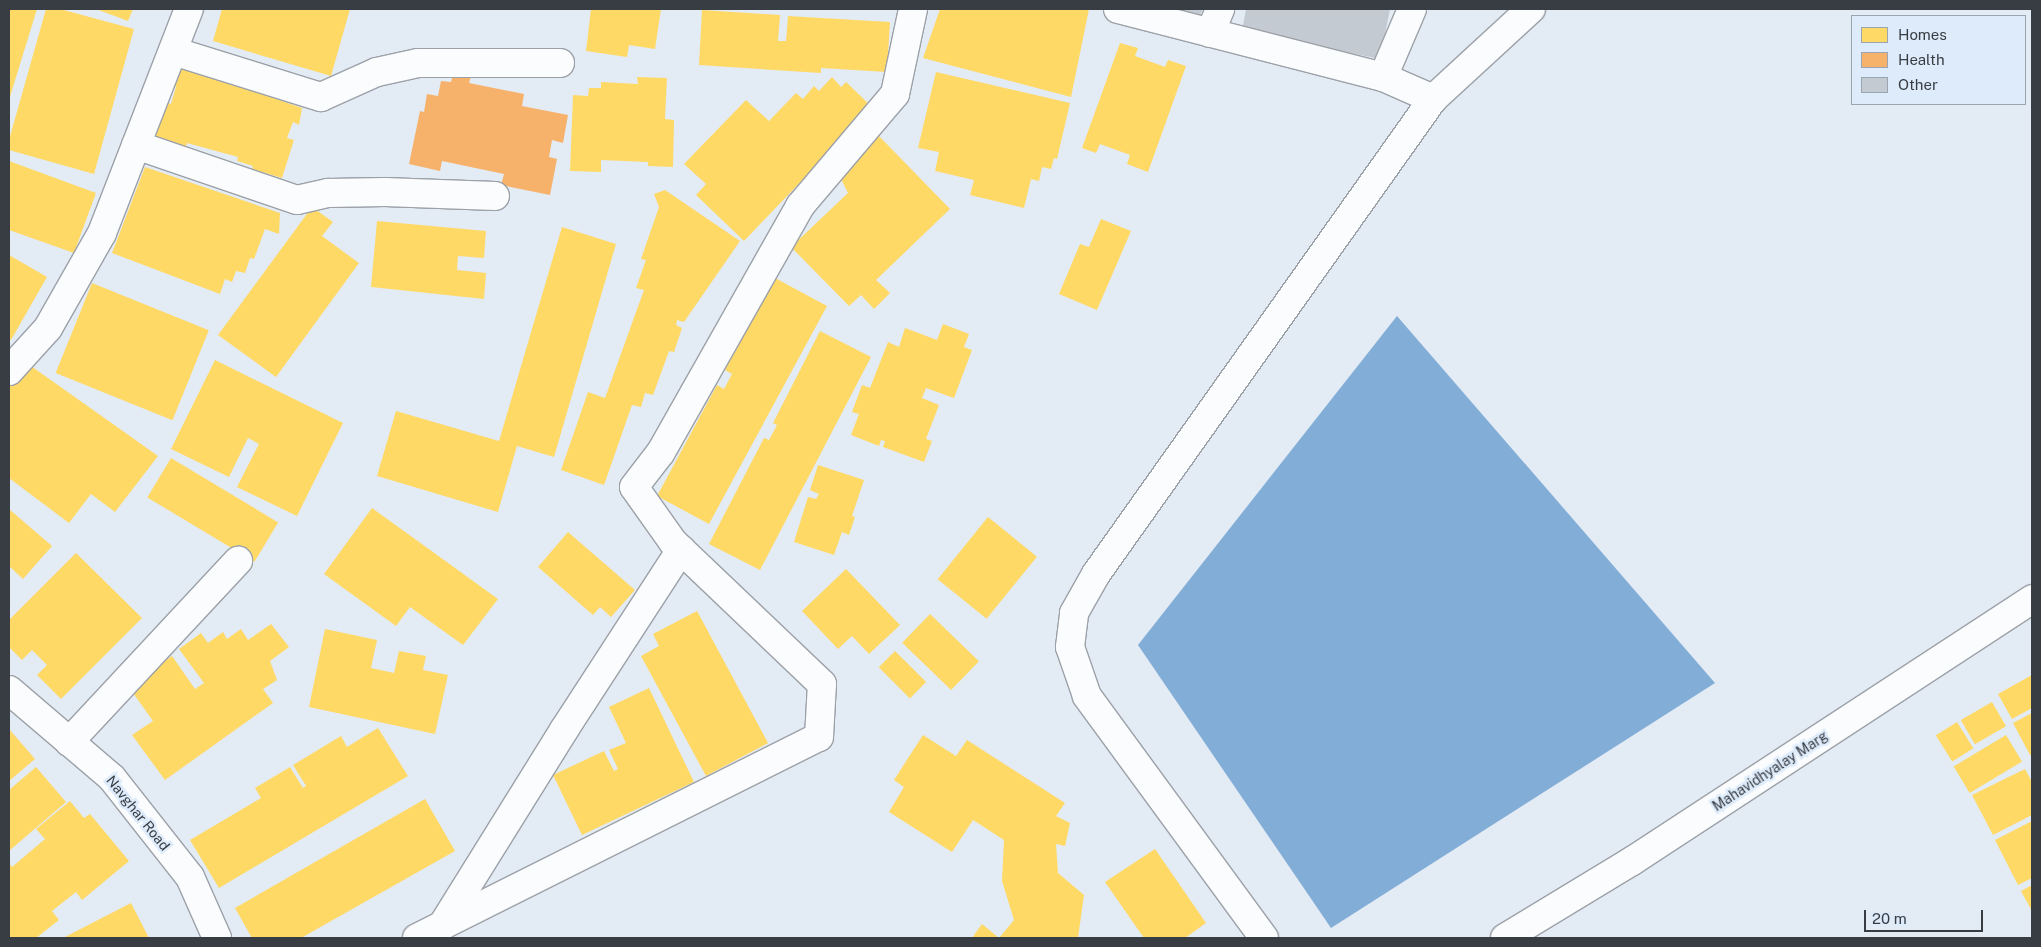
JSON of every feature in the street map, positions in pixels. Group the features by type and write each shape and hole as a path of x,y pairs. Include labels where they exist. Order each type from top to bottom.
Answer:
{"street":[{"path":"9,371 48,328 102,233 189,9"},
{"path":"417,938 819,737 822,684 673,542 634,487 660,452 800,206 895,94 913,9"},
{"path":"1118,9 1215,21 1383,77 1433,99"},
{"path":"1383,77 1412,9"},
{"path":"1264,938 1087,696 1070,647 1074,613 1096,574 1433,99 1531,9"},
{"path":"173,51 321,96 377,72 418,63 560,63"},
{"path":"136,145 297,200 328,194 366,193 495,196"},
{"path":"442,926 564,730 681,550"},
{"path":"69,742 238,561"},
{"name":"Mahavidhyalay Marg","path":"1505,938 1632,861 2032,599"},
{"name":"Navghar Road","path":"9,690 112,778 190,876 217,938"}],"water":[{"path":"1397,316 1715,683 1331,928 1138,645"}],"building: Homes":[{"path":"9,9 37,9 9,100"},
{"path":"46,9 60,9 134,29 94,174 9,150 9,140"},
{"path":"96,9 133,9 128,21"},
{"path":"222,9 350,9 331,76 213,41"},
{"path":"591,9 661,9 655,49 629,45 627,57 586,51"},
{"path":"940,9 1089,9 1071,97 923,58"},
{"path":"702,10 780,15 778,41 786,41 788,16 890,22 887,72 821,68 821,73 699,65"},
{"path":"1120,43 1138,48 1135,56 1165,67 1168,60 1186,66 1148,172 1127,164 1130,155 1100,144 1096,153 1082,148"},
{"path":"182,66 302,108 299,125 293,122 287,138 294,140 282,178 252,169 253,166 237,161 238,157 187,143 186,147 153,136 165,102 171,104 176,87 170,85"},
{"path":"936,72 1070,103 1057,159 1054,158 1051,169 1042,167 1039,181 1031,179 1024,208 970,195 974,180 935,171 939,152 918,148"},
{"path":"637,77 667,78 665,119 674,120 673,167 648,166 648,162 601,160 601,172 570,171 573,95 588,96 589,88 601,88 601,82 638,84"},
{"path":"832,77 841,87 846,82 872,107 744,241 696,195 706,184 684,164 746,100 769,121 796,93 803,99 814,86 819,91"},
{"path":"878,135 950,209 876,280 890,293 874,309 861,295 849,306 791,247 848,193 838,173"},
{"path":"9,161 96,193 74,253 9,230"},
{"path":"145,167 280,213 279,234 265,229 254,259 250,258 245,273 236,271 232,282 225,279 220,294 112,253"},
{"path":"665,190 740,241 684,322 677,320 676,325 682,328 674,352 669,351 653,395 645,393 641,407 632,405 604,485 561,470 588,392 605,398 644,290 636,288 646,260 641,259 659,207 654,194"},
{"path":"312,207 333,222 322,236 359,263 276,377 218,335"},
{"path":"1101,219 1131,231 1097,310 1059,294 1080,244 1089,247"},
{"path":"377,221 486,231 484,258 458,256 457,270 486,273 484,299 371,287"},
{"path":"562,227 616,244 554,457 517,446 498,512 377,476 396,411 499,441"},
{"path":"9,255 47,277 11,340 9,338"},
{"path":"775,278 827,306 709,524 657,496 717,385 724,389 732,374 725,370"},
{"path":"92,283 209,330 172,420 56,373"},
{"path":"943,324 969,334 964,347 972,350 954,398 926,388 922,398 939,405 926,439 932,441 924,462 883,447 885,441 881,440 879,446 851,435 859,414 852,412 862,385 870,388 888,342 899,347 905,328 937,340"},
{"path":"820,331 871,357 760,570 709,544 764,438 769,440 777,425 773,423"},
{"path":"215,360 343,423 297,516 237,487 259,444 248,438 229,477 171,449"},
{"path":"24,361 158,456 115,512 91,494 69,523 9,478 9,381"},
{"path":"171,458 278,522 254,562 147,497"},
{"path":"818,465 864,480 852,516 855,517 849,535 842,532 834,555 794,542 808,497 816,499 819,494 810,490"},
{"path":"372,508 498,599 463,645 410,607 396,626 324,574"},
{"path":"9,509 52,546 23,579 9,566"},
{"path":"988,517 1037,557 987,619 938,579"},
{"path":"568,532 635,590 611,617 600,607 593,615 538,567"},
{"path":"76,553 142,618 61,699 37,675 47,665 32,650 22,660 9,647 9,620"},
{"path":"846,569 900,625 869,654 852,636 838,649 802,611"},
{"path":"697,611 768,743 706,776 641,656 659,646 653,634"},
{"path":"930,614 979,661 951,690 902,643"},
{"path":"271,624 289,647 270,661 277,680 263,689 273,703 165,780 132,735 153,721 128,686 172,656 195,689 204,683 179,649 201,633 208,643 223,632 227,639 241,629 248,640"},
{"path":"325,629 377,640 371,668 394,673 399,651 426,656 423,670 448,675 435,734 309,707"},
{"path":"895,651 926,682 910,698 879,667"},
{"path":"2032,675 2032,708 2012,719 1998,694"},
{"path":"649,688 694,782 582,835 553,775 604,751 614,771 618,769 609,750 626,743 609,707"},
{"path":"1992,702 2006,726 1975,744 1961,720"},
{"path":"2032,713 2032,754 2030,755 2013,723"},
{"path":"1957,722 1973,748 1952,762 1936,735"},
{"path":"378,728 408,776 219,888 190,840 261,798 255,788 290,767 303,788 306,786 293,765 341,736 347,747"},
{"path":"9,729 35,759 9,781"},
{"path":"923,735 956,756 967,740 1065,803 1056,816 1070,823 1065,846 1056,844 1058,873 1084,895 1078,938 999,938 1014,920 1002,881 1004,840 973,820 952,852 889,812 904,787 894,780"},
{"path":"2006,735 2022,762 1970,793 1954,766"},
{"path":"36,767 66,802 9,851 9,790"},
{"path":"2025,769 2032,782 2032,815 1993,835 1972,795"},
{"path":"425,799 455,851 301,938 252,938 235,908"},
{"path":"70,801 84,818 90,814 129,861 82,900 76,892 52,911 59,920 36,938 9,938 9,863 12,867 45,839 36,829"},
{"path":"2032,821 2032,878 2018,885 1995,840"},
{"path":"1155,849 1206,923 1185,938 1144,938 1105,882"},
{"path":"2032,885 2032,911 2021,891"},
{"path":"131,903 149,938 63,938"},
{"path":"982,924 999,938 972,938"}],"building: Health":[{"path":"453,73 471,76 469,83 524,94 522,106 568,115 563,143 552,140 549,157 557,159 550,195 501,185 504,174 442,161 440,171 409,164 420,111 424,112 427,94 438,96 441,81 451,82"}],"building: Other":[{"path":"1162,9 1203,9 1198,18"},
{"path":"1246,9 1390,9 1380,59 1242,31"}]}
